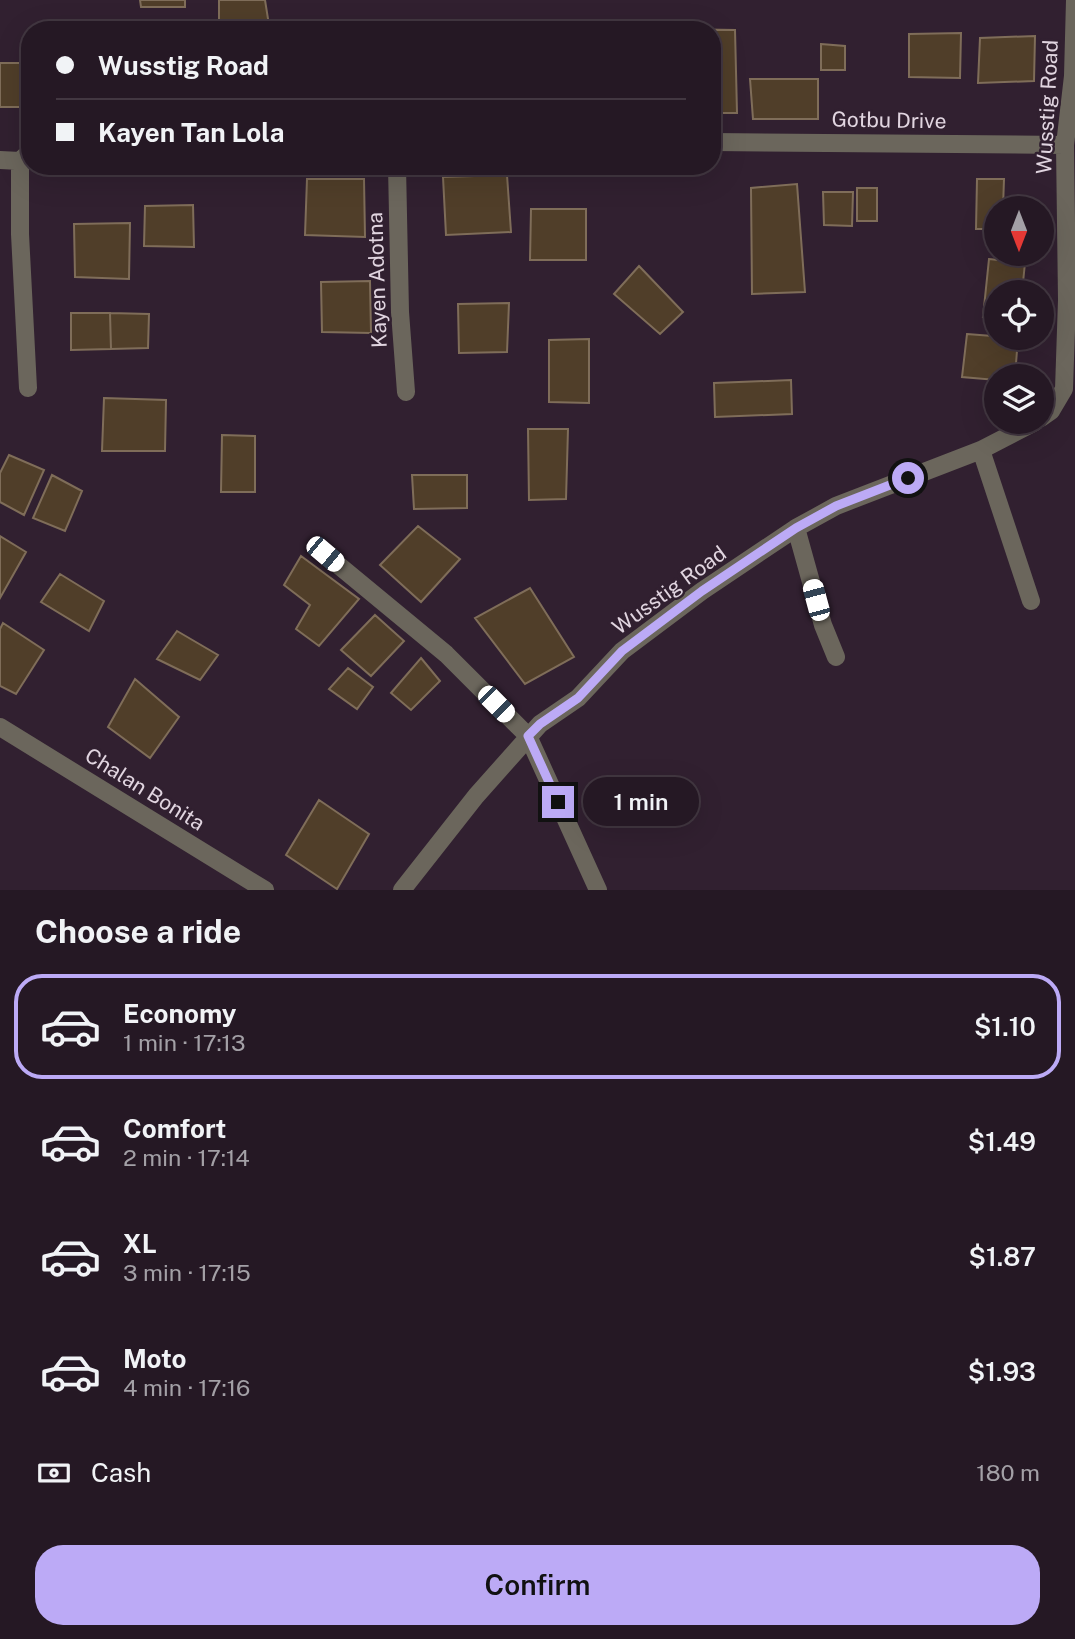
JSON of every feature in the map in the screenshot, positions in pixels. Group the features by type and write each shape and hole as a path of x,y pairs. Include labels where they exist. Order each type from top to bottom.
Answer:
{"street":[{"name":"Wusstig Road","path":"1054,408 1069,394 1065,145 1074,76 1075,0"},
{"name":"Gotbu Drive","path":"721,142 1065,145"},
{"path":"0,160 21,157"},
{"path":"24,175 20,234 28,388"},
{"name":"Kayen Adotna","path":"397,175 400,312 406,392"},
{"name":"Wusstig Road","path":"402,890 476,796 540,724 578,698 622,651 702,591 796,528 836,506 981,450 1012,434"},
{"path":"981,450 1031,601"},
{"path":"796,528 822,625 836,657"},
{"path":"325,554 446,654 528,736 598,890"},
{"name":"Chalan Bonita","path":"0,727 265,890"}],"building":[{"path":"140,0 185,0 185,7 141,7"},
{"path":"219,0 265,0 268,21 219,21"},
{"path":"721,30 735,30 737,113 721,113"},
{"path":"961,33 960,78 909,77 909,34"},
{"path":"1035,36 1034,81 978,83 980,38"},
{"path":"821,44 845,46 845,70 821,70"},
{"path":"0,63 21,63 21,107 0,107"},
{"path":"750,79 818,79 818,119 753,119"},
{"path":"507,175 511,232 446,235 443,177"},
{"path":"307,179 364,179 365,237 305,235"},
{"path":"977,179 1004,179 1003,196 984,196 984,229 976,229"},
{"path":"797,184 805,292 752,294 751,188"},
{"path":"857,188 877,188 877,221 857,221"},
{"path":"823,192 853,192 852,226 824,225"},
{"path":"193,205 194,247 144,246 145,206"},
{"path":"531,209 586,209 586,260 530,260"},
{"path":"130,223 129,279 75,277 74,224"},
{"path":"639,266 683,312 660,334 614,294"},
{"path":"988,266 1025,266 1023,280 987,280"},
{"path":"370,281 371,333 322,332 321,282"},
{"path":"509,303 507,352 459,353 458,304"},
{"path":"71,313 110,313 111,349 71,350"},
{"path":"110,313 149,314 148,348 111,349"},
{"path":"967,334 984,335 984,350 1017,350 1016,364 984,364 984,379 962,377"},
{"path":"589,339 589,403 549,402 549,340"},
{"path":"791,380 792,414 715,417 714,383"},
{"path":"104,398 166,400 165,451 102,451"},
{"path":"528,429 568,429 566,499 529,500"},
{"path":"222,435 255,436 255,492 221,492"},
{"path":"9,455 44,470 24,515 0,502 0,473"},
{"path":"52,475 82,491 65,531 33,518"},
{"path":"412,475 467,475 467,508 414,509"},
{"path":"418,526 460,559 421,602 380,565"},
{"path":"0,536 26,552 0,598"},
{"path":"301,556 359,599 319,646 296,629 310,605 284,585"},
{"path":"60,574 104,601 89,631 41,602"},
{"path":"530,588 574,657 525,684 475,618"},
{"path":"375,615 404,641 371,676 341,650"},
{"path":"3,623 44,650 16,694 0,686 0,629"},
{"path":"177,631 218,655 200,680 157,659"},
{"path":"421,658 440,681 411,710 391,693"},
{"path":"348,668 373,687 357,709 329,689"},
{"path":"135,679 179,717 150,758 108,727"},
{"path":"319,800 369,834 337,889 286,855"}],"route":[{"path":"558,802 528,736 540,724 578,698 622,651 721,578 796,528 836,506 908,478"}]}
